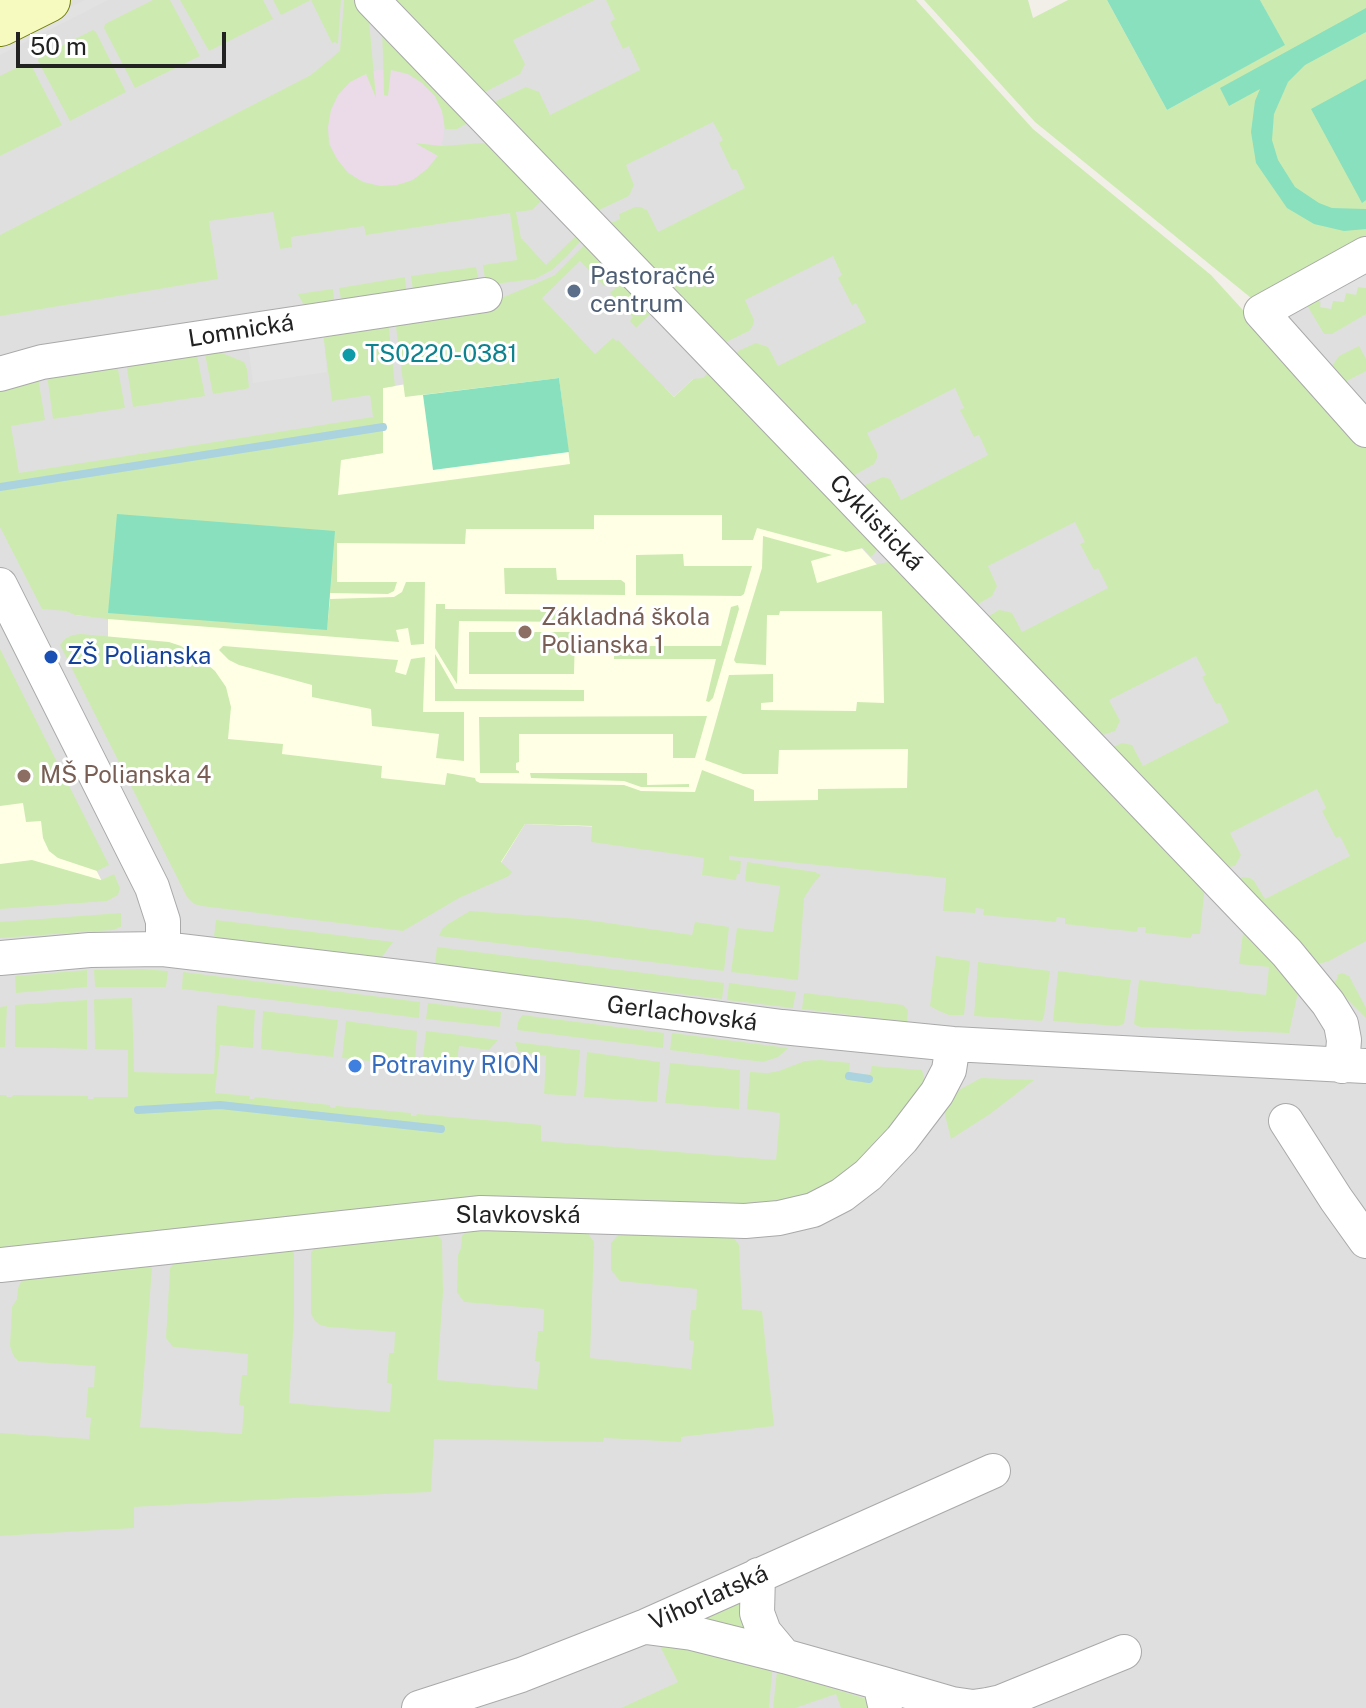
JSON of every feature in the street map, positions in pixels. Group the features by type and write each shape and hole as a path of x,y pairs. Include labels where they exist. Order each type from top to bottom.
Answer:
{"street":[{"path":"0,24 48,0"},
{"name":"Cyklistická","path":"372,0 1287,953 1335,1013 1354,1066"},
{"path":"1366,254 1261,312 1366,430"},
{"name":"Lomnická","path":"0,374 57,359 485,295"},
{"path":"0,585 152,887 163,921 163,949"},
{"name":"Gerlachovská","path":"0,958 90,950 163,949 782,1027 953,1044 1354,1066"},
{"name":"Slavkovská","path":"0,1265 481,1213 745,1221 801,1213 813,1210 851,1188 868,1175 902,1139 937,1093 949,1070 953,1044"},
{"path":"1286,1121 1366,1241"},
{"name":"Vihorlatská","path":"419,1708 521,1675 646,1626 993,1471"},
{"path":"758,1575 757,1613 764,1632 784,1656"},
{"path":"646,1626 692,1633 784,1656 883,1695 973,1707 1001,1702 1124,1652"}],"shaded area":[{"path":"48,0 606,0 1366,818 1366,1708 0,1708 0,24"},
{"path":"85,0 108,0 0,55 0,42"},
{"path":"386,70 408,74 427,87 440,106 444,128 440,150 427,169 408,182 386,186 364,182 345,169 332,150 328,128 332,106 345,87 364,74"},
{"path":"1366,242 1366,431 1261,312"},
{"path":"1366,270 1366,288 1358,287 1356,295 1346,293 1344,302 1333,301 1331,309 1320,307 1323,292"},
{"path":"323,333 327,372 253,383 248,344"},
{"name":"Základná škola Polianska 1","path":"575,355 665,388 674,397 693,379 770,449 1138,847 525,824 501,863 408,914 108,638 108,618 75,615 204,482 383,453 383,388"},
{"name":"MŠ Polianska 4","path":"0,682 109,895 0,902"}],"green space":[{"path":"153,0 170,0 200,56 135,88 104,28 105,24"},
{"path":"180,0 263,0 273,19 209,51"},
{"path":"273,0 311,0 281,15"},
{"path":"311,0 341,0 338,44 332,43"},
{"path":"344,0 359,0 368,9 376,98 366,74 350,82 338,95 328,127 329,144 337,159 348,173 363,182 380,186 397,185 413,180 438,156 415,143 442,146 494,142 546,196 532,210 516,212 521,238 546,265 580,232 585,236 552,270 535,279 486,285 483,265 517,260 510,213 366,235 364,226 291,237 292,247 280,249 273,212 209,221 218,279 0,316 0,235 311,75 340,51"},
{"path":"391,0 595,0 513,40 525,64 520,74 479,92"},
{"path":"606,0 916,0 1033,129 1211,275 1366,445 1366,941 1329,961 1312,963 1238,885 1241,877 1250,878 1265,899 1350,856 1322,811 1326,808 1317,789 1230,833 1241,855 1235,866 1222,868 1113,747 1122,743 1132,745 1143,766 1229,722 1202,677 1206,675 1196,656 1109,700 1120,721 1115,731 1097,737 987,621 999,610 1012,613 1022,632 1108,588 1080,544 1085,542 1075,522 988,566 997,586 992,596 973,607 863,486 883,477 890,479 901,500 988,455 979,435 974,437 960,410 964,408 955,388 867,433 877,458 874,464 853,476 734,358 738,351 756,343 768,347 778,366 866,322 856,303 852,305 838,278 842,275 833,256 745,300 754,320 753,325 749,331 724,343 606,225 620,219 619,214 640,207 647,210 658,232 745,188 736,169 732,170 719,143 723,140 713,122 626,165 634,185 629,196 599,210 592,210 494,108 496,101 526,87 539,92 550,115 640,70 629,46 623,49 610,22 615,19"},
{"path":"924,0 1028,0 1033,18 1068,0 1107,0 1167,110 1284,45 1260,0 1366,0 1366,246 1256,302 1035,122"},
{"path":"1107,0 1260,0 1285,45 1167,110"},
{"path":"1366,8 1366,32 1305,65 1288,82 1274,114 1272,140 1278,160 1295,187 1332,208 1366,209 1366,229 1344,231 1314,224 1287,208 1256,163 1251,132 1255,101 1260,89 1229,106 1220,88"},
{"path":"382,24 473,120 457,129 445,129 435,96 408,74 391,70 388,96 384,95"},
{"path":"93,30 126,92 70,121 38,61 39,57"},
{"path":"30,63 62,125 0,156 0,76"},
{"path":"1366,79 1366,200 1362,203 1311,109"},
{"path":"589,240 619,271 604,286 580,261 542,298 595,354 613,338 618,340 674,397 693,379 703,378 709,372 876,544 877,550 871,557 863,548 846,552 757,528 753,540 722,540 722,515 594,515 594,529 466,529 465,544 337,543 337,582 397,582 394,591 388,594 330,593 335,531 327,629 330,599 394,597 402,592 406,582 425,582 424,644 411,645 408,628 396,630 399,642 108,619 42,609 0,527 0,386 38,377 45,420 11,426 19,473 373,417 370,395 332,401 323,333 388,320 395,386 383,388 383,453 341,460 338,495 570,464 559,378 405,397 395,319 491,302 523,289 555,275"},
{"path":"476,267 480,286 414,297 411,276"},
{"path":"405,277 407,299 343,310 339,288"},
{"path":"626,278 655,309 636,328 630,321 633,317 610,293"},
{"path":"1358,287 1366,288 1366,314 1332,334 1324,334 1307,305 1318,299 1321,304 1333,300"},
{"path":"333,289 335,311 305,307 298,294"},
{"path":"1359,346 1366,359 1366,371 1341,384 1332,366 1339,356"},
{"path":"204,349 244,362 249,387 213,394"},
{"path":"196,350 205,396 133,407 126,362"},
{"path":"117,364 125,408 53,419 47,375"},
{"path":"559,378 569,452 433,470 423,395"},
{"path":"117,514 335,531 327,630 108,613"},
{"path":"763,536 832,555 811,561 817,583 878,564 895,564 1205,885 1200,934 1192,934 1191,938 1145,933 1146,927 1138,927 1137,932 1065,924 1065,918 1057,917 1056,922 983,915 984,909 976,908 975,913 943,911 946,878 729,856 729,860 741,861 736,880 702,875 704,858 591,842 592,826 525,824 501,862 512,872 509,876 459,898 403,931 194,904 187,897 60,645 66,638 81,634 169,642 181,646 215,671 226,687 231,707 228,739 283,744 282,754 382,766 381,778 445,785 447,773 475,778 480,783 624,785 641,791 695,792 702,770 754,790 754,801 818,800 818,789 907,788 908,749 779,750 778,774 743,774 705,760 729,675 773,674 773,702 761,703 761,710 856,711 857,702 884,703 882,611 780,611 779,615 767,615 766,665 736,663 734,660 762,568"},
{"path":"683,554 684,566 752,566 744,594 636,595 636,555"},
{"path":"504,568 556,568 557,580 621,580 625,583 625,595 505,594"},
{"path":"436,604 445,604 445,609 585,610 585,622 459,621 457,684 435,648"},
{"path":"738,605 713,698 709,702 706,701 716,659 614,659 614,646 721,646 731,607"},
{"path":"469,632 575,632 574,674 469,674"},
{"path":"223,646 398,660 395,672 406,675 411,659 425,657 423,712 464,712 464,761 436,758 439,734 372,726 371,709 312,697 312,685 239,665 219,650"},
{"path":"0,649 109,865 97,871 58,858 49,851 43,838 41,821 26,822 23,803 0,806"},
{"path":"435,654 455,689 584,690 584,701 435,701"},
{"path":"707,716 695,758 673,758 673,734 519,734 516,770 519,773 480,773 479,717"},
{"path":"530,773 647,773 647,785 689,784 689,787 641,787 624,781 531,778"},
{"path":"32,860 101,880 114,874 120,888 118,895 107,901 0,909 0,864"},
{"path":"747,862 821,875 804,898 798,980 731,972 737,928 773,932 780,886 745,881"},
{"path":"470,911 580,919 692,935 695,922 729,927 724,971 439,936 448,924"},
{"path":"121,913 121,927 113,930 0,938 0,922"},
{"path":"216,920 393,942 381,958 220,938 214,936"},
{"path":"1244,925 1297,986 1289,1033 1140,1027 1134,1024 1139,980 1266,995 1269,967 1239,964"},
{"path":"437,947 724,983 722,999 435,965"},
{"path":"936,956 970,961 964,1015 949,1015 930,1006"},
{"path":"978,962 1050,971 1042,1021 974,1016"},
{"path":"87,970 87,987 16,993 15,976"},
{"path":"94,970 168,971 166,987 95,987"},
{"path":"1058,971 1131,980 1124,1024 1053,1021"},
{"path":"183,972 420,1002 419,1018 182,989"},
{"path":"1342,973 1349,976 1366,1008 1366,1018 1333,985 1337,975"},
{"path":"729,983 796,992 793,1008 727,1000"},
{"path":"804,993 903,1005 908,1010 907,1022 802,1009"},
{"path":"132,998 134,1072 214,1074 217,1005 255,1010 253,1048 220,1045 215,1093 335,1108 411,1113 411,1116 417,1114 541,1125 541,1141 776,1160 780,1113 747,1109 750,1072 768,1073 805,1061 820,1060 850,1063 849,1073 870,1075 872,1066 922,1070 925,1081 878,1156 807,1204 0,1254 0,1095 88,1096 88,1099 128,1097 128,1050 95,1049 94,999"},
{"path":"87,1000 87,1049 15,1047 15,1005"},
{"path":"428,1003 501,1012 500,1027 426,1019"},
{"path":"7,1006 5,1047 0,1047 0,1007"},
{"path":"263,1011 338,1020 333,1057 261,1049"},
{"path":"522,1015 664,1033 663,1048 517,1030"},
{"path":"346,1021 417,1031 415,1066 342,1058"},
{"path":"426,1031 498,1040 489,1050 459,1046 456,1070 422,1067"},
{"path":"672,1033 788,1048 778,1057 763,1062 670,1050"},
{"path":"515,1042 580,1050 576,1096 544,1094 546,1056 518,1051"},
{"path":"587,1052 660,1062 657,1102 584,1097"},
{"path":"670,1063 740,1070 739,1109 665,1103"},
{"path":"981,1078 1034,1080 951,1139 943,1107 959,1090"},
{"path":"474,1222 583,1226 594,1242 590,1358 691,1369 694,1341 689,1340 691,1310 696,1310 697,1289 620,1281 611,1270 611,1243 625,1227 729,1232 739,1245 742,1309 762,1311 774,1426 681,1437 681,1442 604,1438 603,1442 434,1439 431,1492 134,1507 134,1528 0,1536 0,1433 89,1439 91,1418 86,1417 88,1387 94,1387 95,1366 18,1361 13,1355 10,1346 12,1307 26,1271 144,1258 152,1268 140,1427 242,1434 244,1406 239,1405 242,1375 247,1375 248,1354 173,1347 166,1338 170,1268 182,1254 280,1244 294,1253 289,1403 390,1412 392,1384 387,1383 389,1353 394,1353 395,1332 328,1327 315,1321 311,1314 311,1252 326,1238 429,1227 442,1240 443,1292 437,1380 537,1389 540,1362 535,1361 538,1331 543,1331 544,1309 464,1302 457,1292 462,1236"},
{"path":"747,1594 757,1632 693,1618"},
{"path":"675,1643 773,1663 769,1708 621,1708 678,1682 660,1646"},
{"path":"777,1671 873,1701 876,1708 841,1708 836,1694 795,1708 773,1708"}],"waterway":[{"path":"0,487 383,427"},
{"path":"849,1076 869,1079"},
{"path":"138,1110 220,1105 441,1129"}],"place":[{"name":"Pastoračné centrum","path":"574,291"},
{"name":"TS0220-0381","path":"349,355"},
{"name":"Základná škola Polianska 1","path":"525,632"},
{"name":"ZŠ Polianska","path":"51,657"},
{"name":"MŠ Polianska 4","path":"24,776"},
{"name":"Potraviny RION","path":"355,1066"}]}
